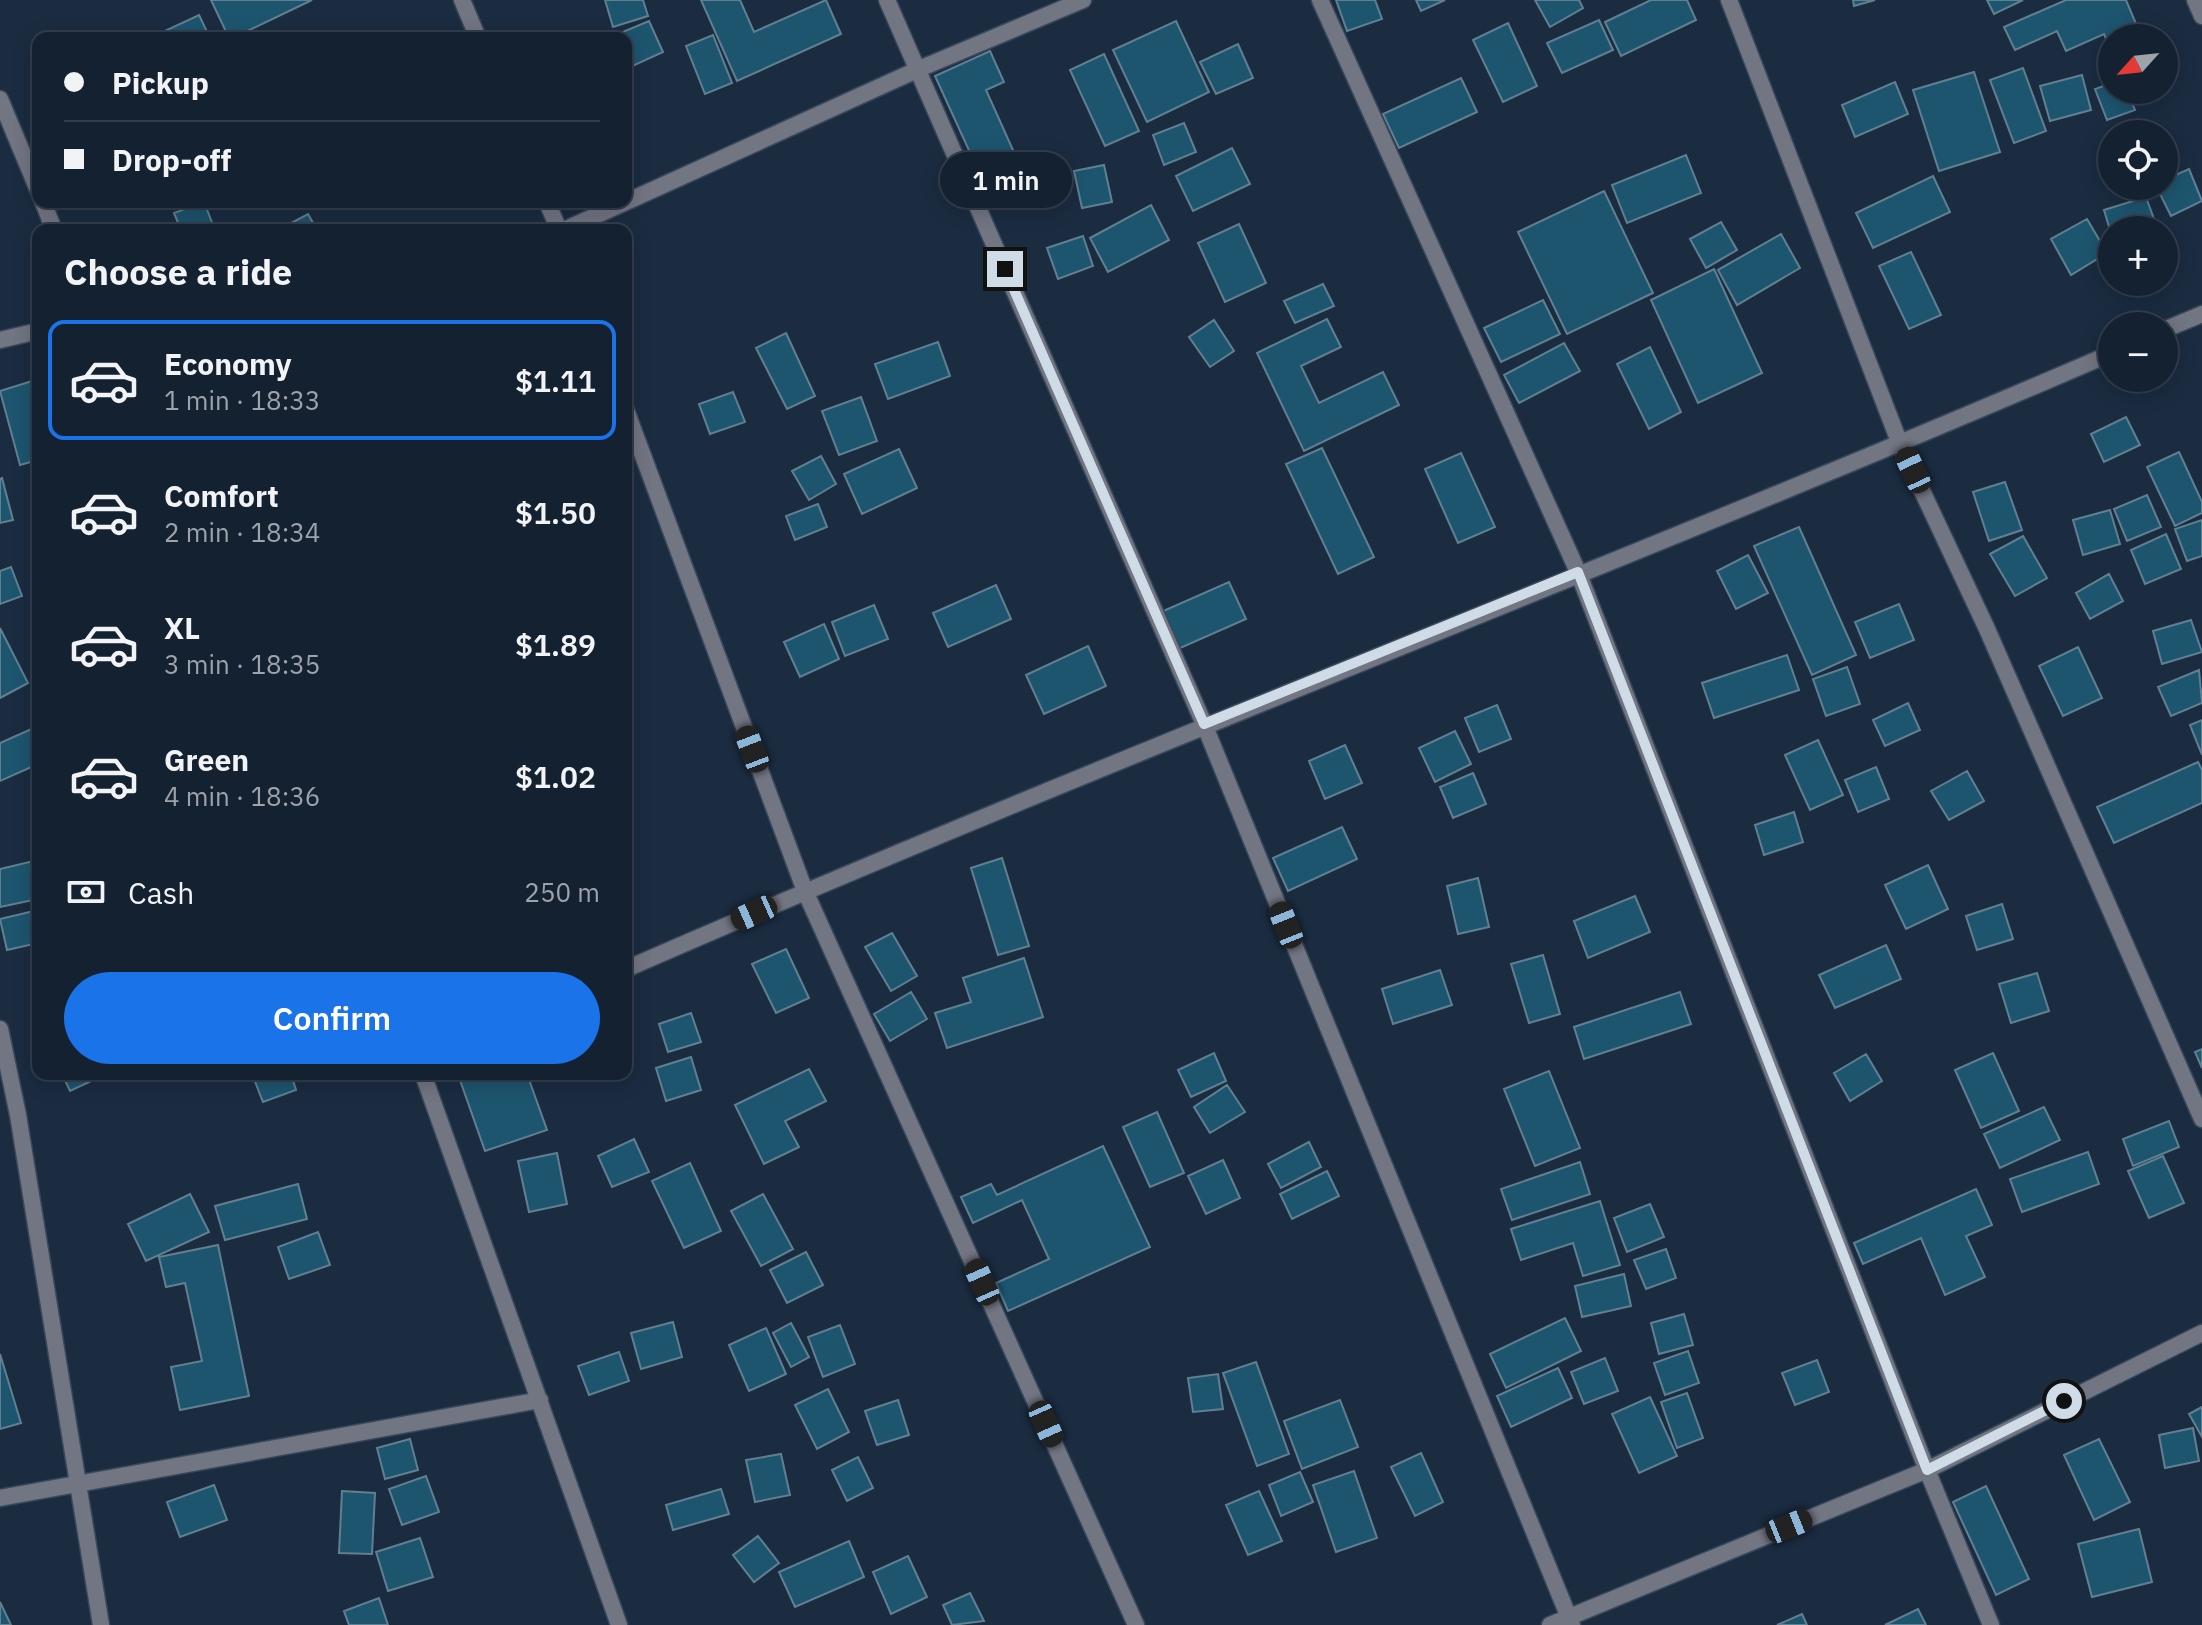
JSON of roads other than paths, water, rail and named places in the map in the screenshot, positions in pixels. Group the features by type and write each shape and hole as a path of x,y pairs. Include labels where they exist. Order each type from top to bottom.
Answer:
{"street":[{"path":"462,0 475,32"},
{"path":"887,0 1204,724 1571,1620"},
{"path":"632,199 919,69 1083,0"},
{"path":"1320,0 1578,572 1927,1470 1991,1625"},
{"path":"1729,0 1900,444 1987,629 2202,1119"},
{"path":"2195,0 2202,16"},
{"path":"0,99 32,176"},
{"path":"575,224 612,208"},
{"path":"2178,324 2202,314"},
{"path":"0,340 32,332"},
{"path":"632,966 1204,724 1900,444 2098,359"},
{"path":"632,426 805,891 1136,1625"},
{"path":"0,1029 101,1625"},
{"path":"425,1080 619,1625"},
{"path":"1550,1625 1571,1620 1927,1470 2202,1333"},
{"path":"0,1498 540,1400"}]}
